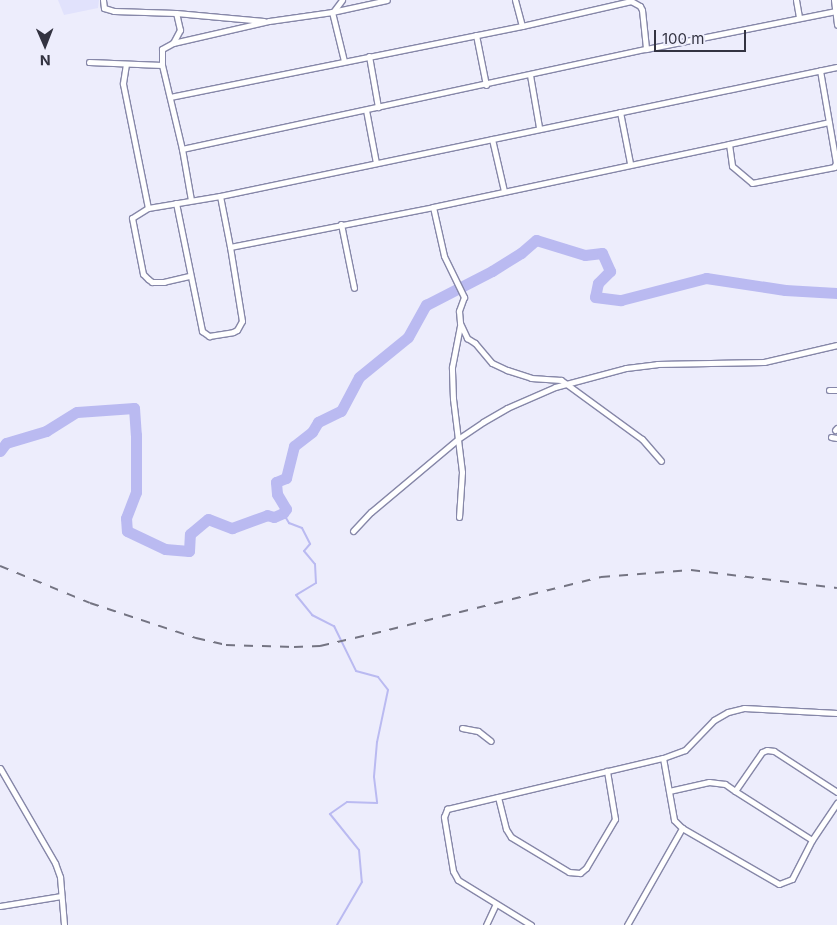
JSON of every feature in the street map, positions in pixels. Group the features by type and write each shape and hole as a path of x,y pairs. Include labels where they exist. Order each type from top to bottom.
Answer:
{"street":[{"path":"103,0 104,8 114,11 176,13 269,21"},
{"path":"332,12 342,0"},
{"path":"191,200 182,149 162,65 162,49 173,43 269,21 332,12 387,0"},
{"path":"515,0 522,26"},
{"path":"796,0 799,17"},
{"path":"834,0 837,25"},
{"path":"170,97 522,26 631,1 640,6 642,10 646,49"},
{"path":"182,149 646,49 836,11"},
{"path":"332,12 344,61"},
{"path":"173,43 180,30 176,13"},
{"path":"476,35 486,85"},
{"path":"369,56 378,107"},
{"path":"89,62 162,65"},
{"path":"126,64 123,84 148,208"},
{"path":"189,276 152,282 143,274 132,218 148,208 220,196 837,67"},
{"path":"729,144 732,166 752,184 832,168 836,162 820,70"},
{"path":"530,75 539,128"},
{"path":"366,110 376,163"},
{"path":"620,112 630,163"},
{"path":"230,247 433,207 630,163 829,122"},
{"path":"492,139 504,191"},
{"path":"176,204 189,276 203,334 211,336 238,330 242,315 220,196"},
{"path":"433,207 444,256 464,297 459,311 461,331 456,344 452,367 462,472 459,517"},
{"path":"341,224 354,288"},
{"path":"460,323 466,338 475,343 498,366 531,378 555,378 642,439 661,461"},
{"path":"353,532 371,512 458,439 482,422 507,408 565,384 626,368 657,364 764,362 837,345"},
{"path":"829,390 837,390"},
{"path":"531,925 458,880 453,870 444,817 447,809 663,758 685,750 714,720 728,712 744,708 837,713"},
{"path":"462,728 478,731 491,741"},
{"path":"735,791 762,752 767,750 774,751 837,792"},
{"path":"663,758 674,820 682,828 779,884 792,879 812,840 837,803"},
{"path":"0,768 49,849 60,877 64,925"},
{"path":"498,797 506,829 511,837 569,872 580,872 586,868 616,819 607,771"},
{"path":"669,791 709,782 725,784 812,840"},
{"path":"629,924 682,828"},
{"path":"0,906 61,896"},
{"path":"486,925 496,904"}],"shaded area":[{"path":"58,0 99,0 98,8 64,15"}],"waterway":[{"path":"0,451 6,443 46,431 77,412 134,408 136,492 126,518 127,531 165,549 189,551 190,534 208,519 232,528 267,515 274,517 283,513 286,509 277,494 276,482 286,478 294,446 312,432 318,422 341,411 359,377 408,337 426,305 492,271 521,253 536,240 585,255 602,253 610,271 598,283 595,297 621,300 706,278 785,290 837,293"},
{"path":"283,513 289,523 302,528 310,544 304,551 315,564 316,583 296,595 312,615 334,626 356,671 378,677 388,690 377,742 374,777 377,803 347,802 330,814 359,850 362,882 337,925"}],"railway":[{"path":"0,566 90,603 196,638 226,645 294,647 320,646 601,577 691,570 837,588"}]}
